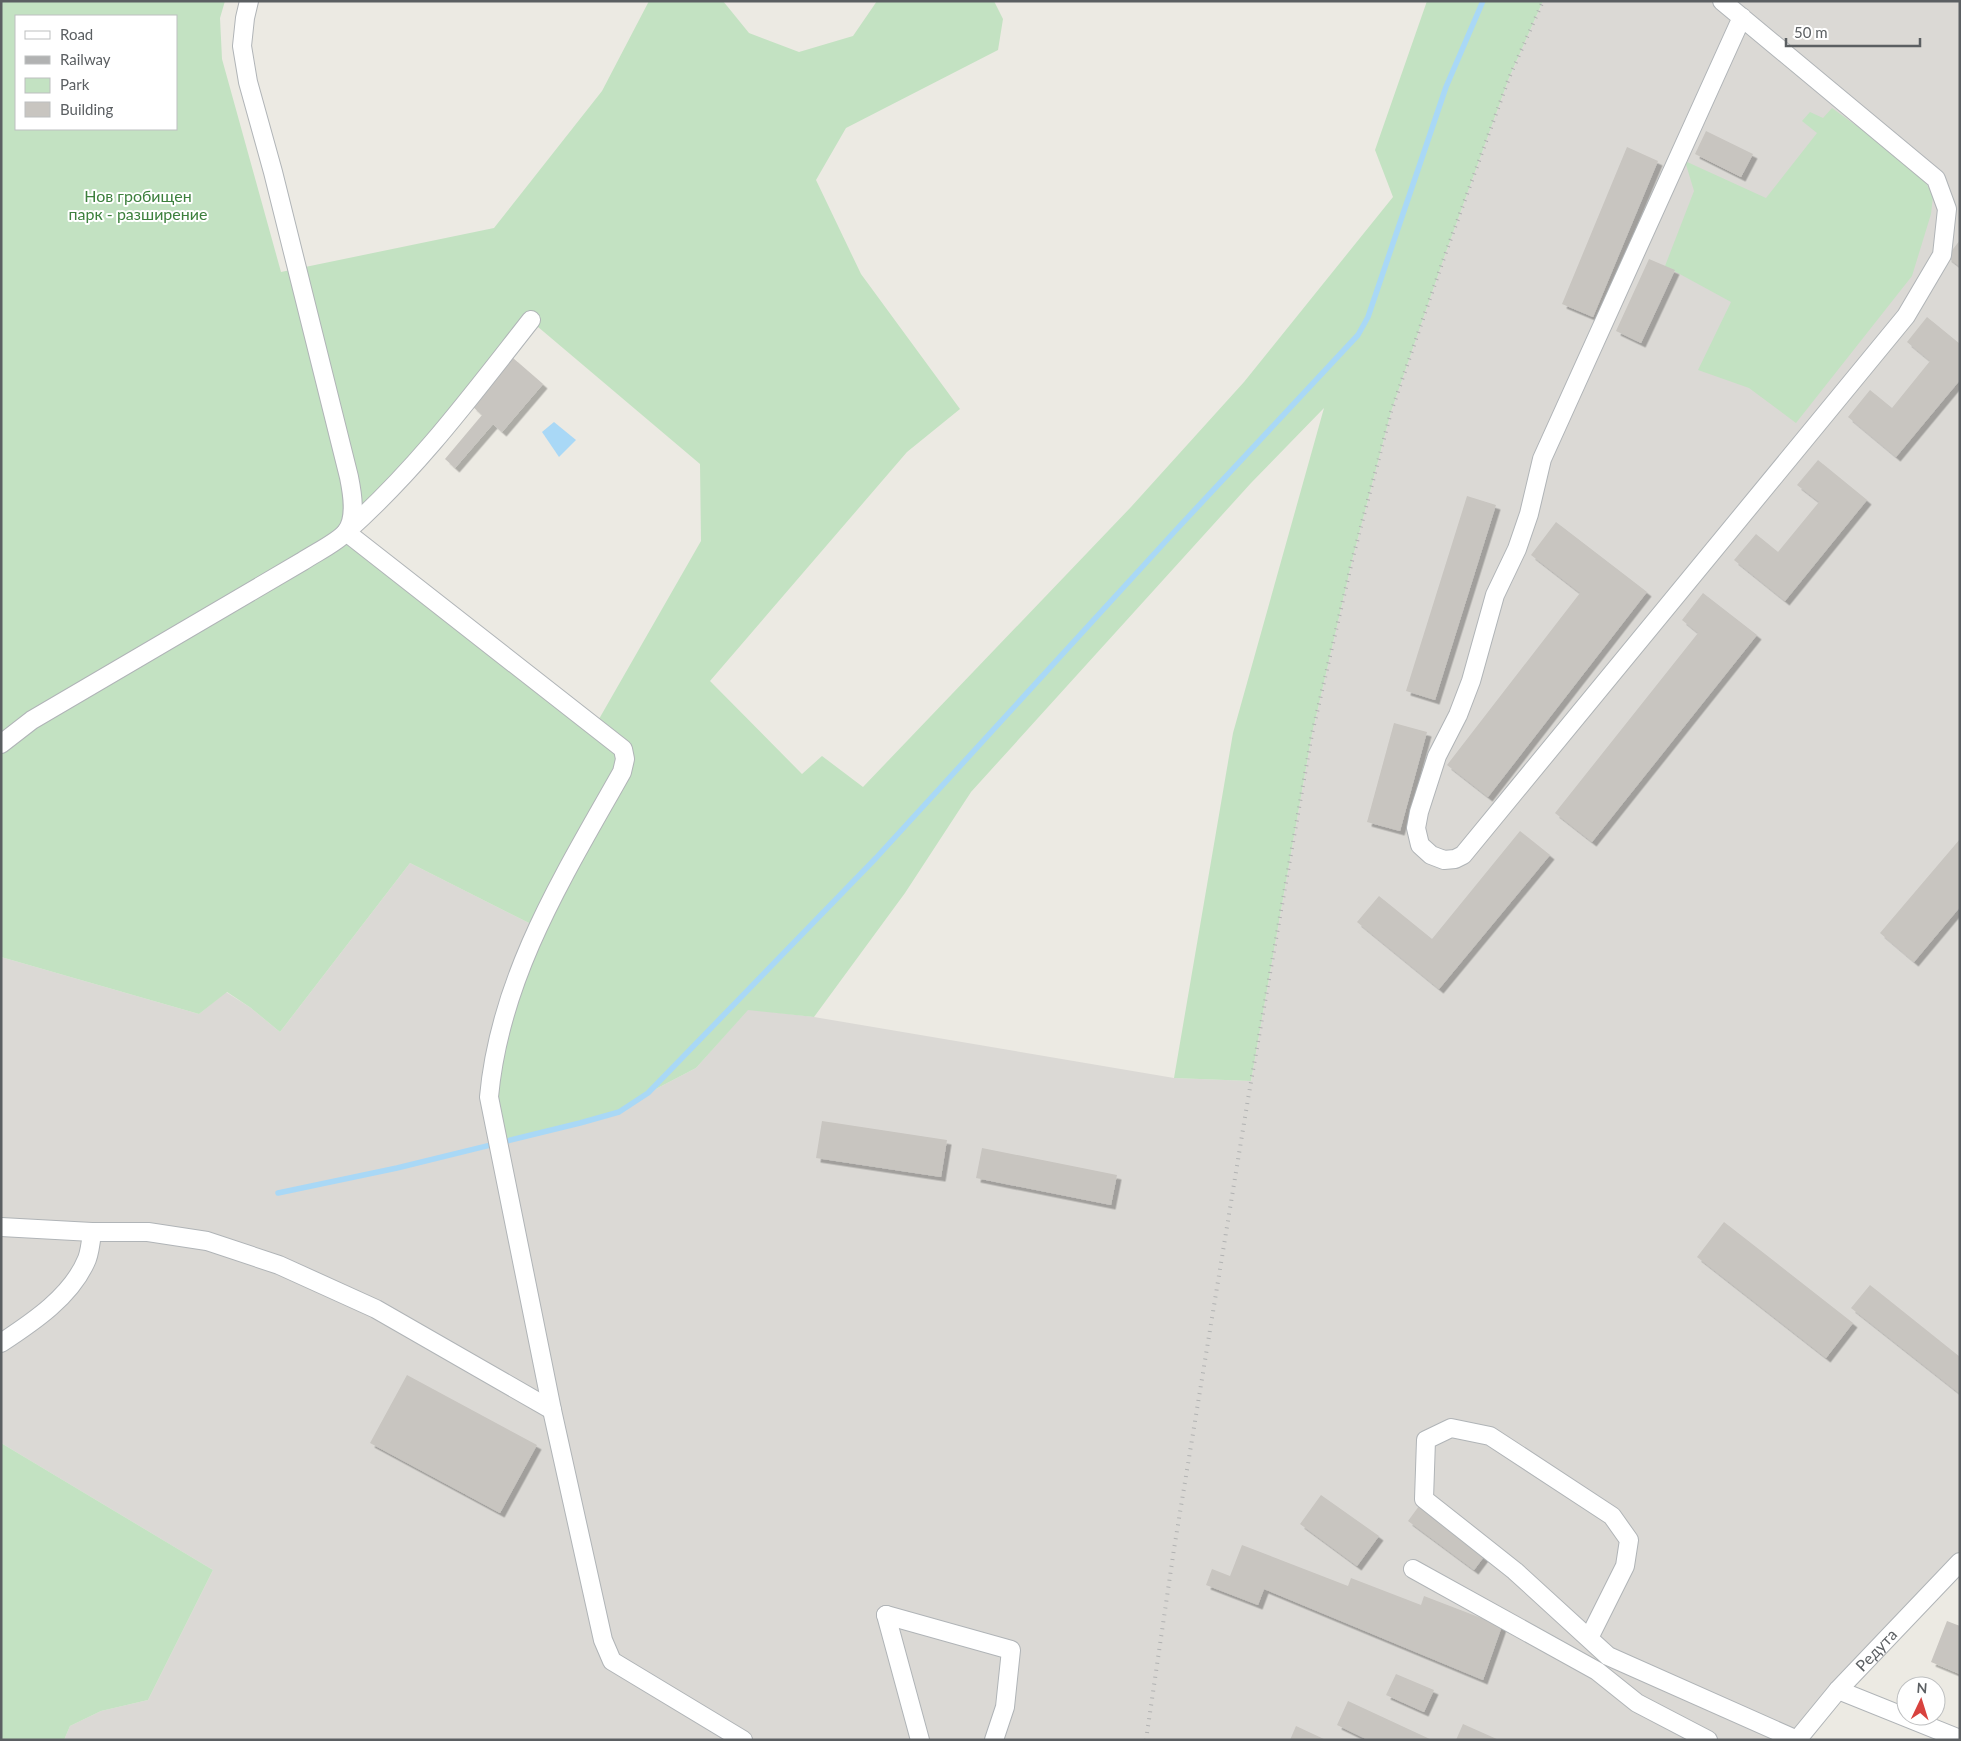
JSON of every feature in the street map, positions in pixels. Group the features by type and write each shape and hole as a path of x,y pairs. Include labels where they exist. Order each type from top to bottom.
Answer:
{"street":[{"path":"249,1 242,46 248,82 275,181 349,477 352,508 346,532"},
{"path":"1722,1 1742,17 1936,179 1947,209 1942,255 1906,316 1463,855 1455,859 1444,860 1431,856 1420,844 1416,828 1419,812 1437,756 1458,715 1471,681 1495,595 1517,548 1529,514 1542,459 1742,17"},
{"path":"1,744 32,720 303,561 346,532 380,502 429,449 531,320"},
{"path":"346,532 623,749 625,760 622,772 545,911 523,960 506,1010 492,1070 489,1097 510,1191 552,1410 603,1640 612,1661 743,1740"},
{"path":"1,1227 92,1232 148,1232 207,1241 279,1266 376,1309 552,1410"},
{"path":"1,1343 26,1327 54,1303 79,1276 88,1257 92,1232"},
{"path":"1589,1638 1625,1566 1629,1540 1612,1516 1490,1436 1451,1428 1426,1440 1424,1499 1515,1571 1608,1656 1797,1740"},
{"name":"Редута","path":"1797,1740 1838,1690 1960,1562"},
{"path":"1412,1569 1597,1672 1637,1703 1708,1740"},
{"path":"920,1740 886,1615 1010,1650 1005,1707 994,1740"},
{"path":"1838,1690 1960,1739"}],"shaded area":[{"path":"1543,1 1960,1 1960,1562 1797,1740 64,1740 70,1726 101,1711 148,1700 213,1570 1,1443 1,957 199,1014 226,992 251,1008 280,1032 410,863 537,927 619,1112 648,1093 696,1068 748,1009 814,1017 1174,1078 1251,1081 1312,734 1353,557 1391,412 1509,78"}],"green space":[{"name":"Нов гробищен парк - разширение","path":"1,1 225,1 220,18 222,59 281,272 494,228 602,91 649,1 723,1 749,33 799,52 853,36 877,1 994,1 1003,19 998,50 846,128 816,180 861,274 960,409 907,452 710,681 802,774 822,756 863,787 1131,507 1244,382 1393,197 1375,150 1427,1 1543,1 1509,78 1391,412 1353,557 1312,734 1251,1081 1174,1078 1233,733 1324,408 1251,483 971,792 905,893 814,1017 748,1010 696,1068 648,1093 619,1112 498,1143 489,1097 537,927 410,863 280,1032 251,1008 227,992 199,1014 1,957","holes":["531,321 700,464 701,541 595,726 346,532"]},
{"path":"1832,108 1920,172 1933,196 1931,214 1912,276 1796,423 1749,388 1698,370 1731,302 1665,266 1694,191 1685,161 1766,198 1817,133 1802,121 1810,112 1823,118"},
{"path":"1,1443 213,1570 148,1700 101,1711 70,1726 64,1740 1,1740"}],"water":[{"path":"554,422 576,440 559,457 542,432"}],"building":[{"path":"1706,131 1753,154 1741,177 1695,154"},
{"path":"1627,147 1658,161 1593,317 1562,304"},
{"path":"1960,240 1960,267 1947,257"},
{"path":"1649,259 1675,270 1641,343 1616,331"},
{"path":"1927,317 1960,344 1960,380 1896,457 1848,417 1870,390 1892,408 1930,361 1907,342"},
{"path":"513,358 543,384 502,432 493,424 455,468 445,459 482,415 472,406"},
{"path":"1818,460 1867,500 1785,601 1734,560 1756,534 1778,552 1819,502 1797,485"},
{"path":"1467,496 1496,505 1435,700 1406,691"},
{"path":"1556,522 1647,592 1488,797 1447,765 1580,593 1531,555"},
{"path":"1703,593 1757,635 1592,842 1555,813 1698,633 1682,620"},
{"path":"1394,723 1427,732 1400,831 1367,822"},
{"path":"1520,831 1550,855 1439,989 1357,922 1379,896 1432,939"},
{"path":"1960,839 1960,907 1914,962 1880,933"},
{"path":"822,1121 947,1140 941,1177 816,1158"},
{"path":"982,1148 1117,1175 1111,1205 976,1178"},
{"path":"1724,1222 1853,1323 1826,1358 1697,1257"},
{"path":"1870,1285 1960,1357 1960,1394 1851,1308"},
{"path":"407,1375 537,1445 500,1513 370,1443"},
{"path":"1321,1495 1379,1536 1357,1566 1300,1524"},
{"path":"1419,1506 1486,1554 1474,1570 1408,1521"},
{"path":"1242,1545 1348,1586 1351,1578 1421,1605 1424,1596 1502,1626 1483,1680 1264,1589 1258,1605 1206,1585 1212,1569 1230,1576"},
{"path":"1947,1621 1960,1626 1960,1674 1931,1662"},
{"path":"1396,1674 1434,1690 1424,1712 1386,1695"},
{"path":"1348,1701 1432,1740 1368,1740 1337,1725"},
{"path":"1463,1724 1499,1740 1456,1740"},
{"path":"1296,1726 1326,1740 1290,1740"}],"waterway":[{"path":"278,1193 397,1168 580,1123 619,1112 648,1093 876,858 1176,530 1358,335 1368,317 1446,87 1483,1"}],"railway":[{"path":"1146,1740 1174,1549 1248,1099 1312,734 1353,557 1391,412 1509,78 1543,1"}]}
